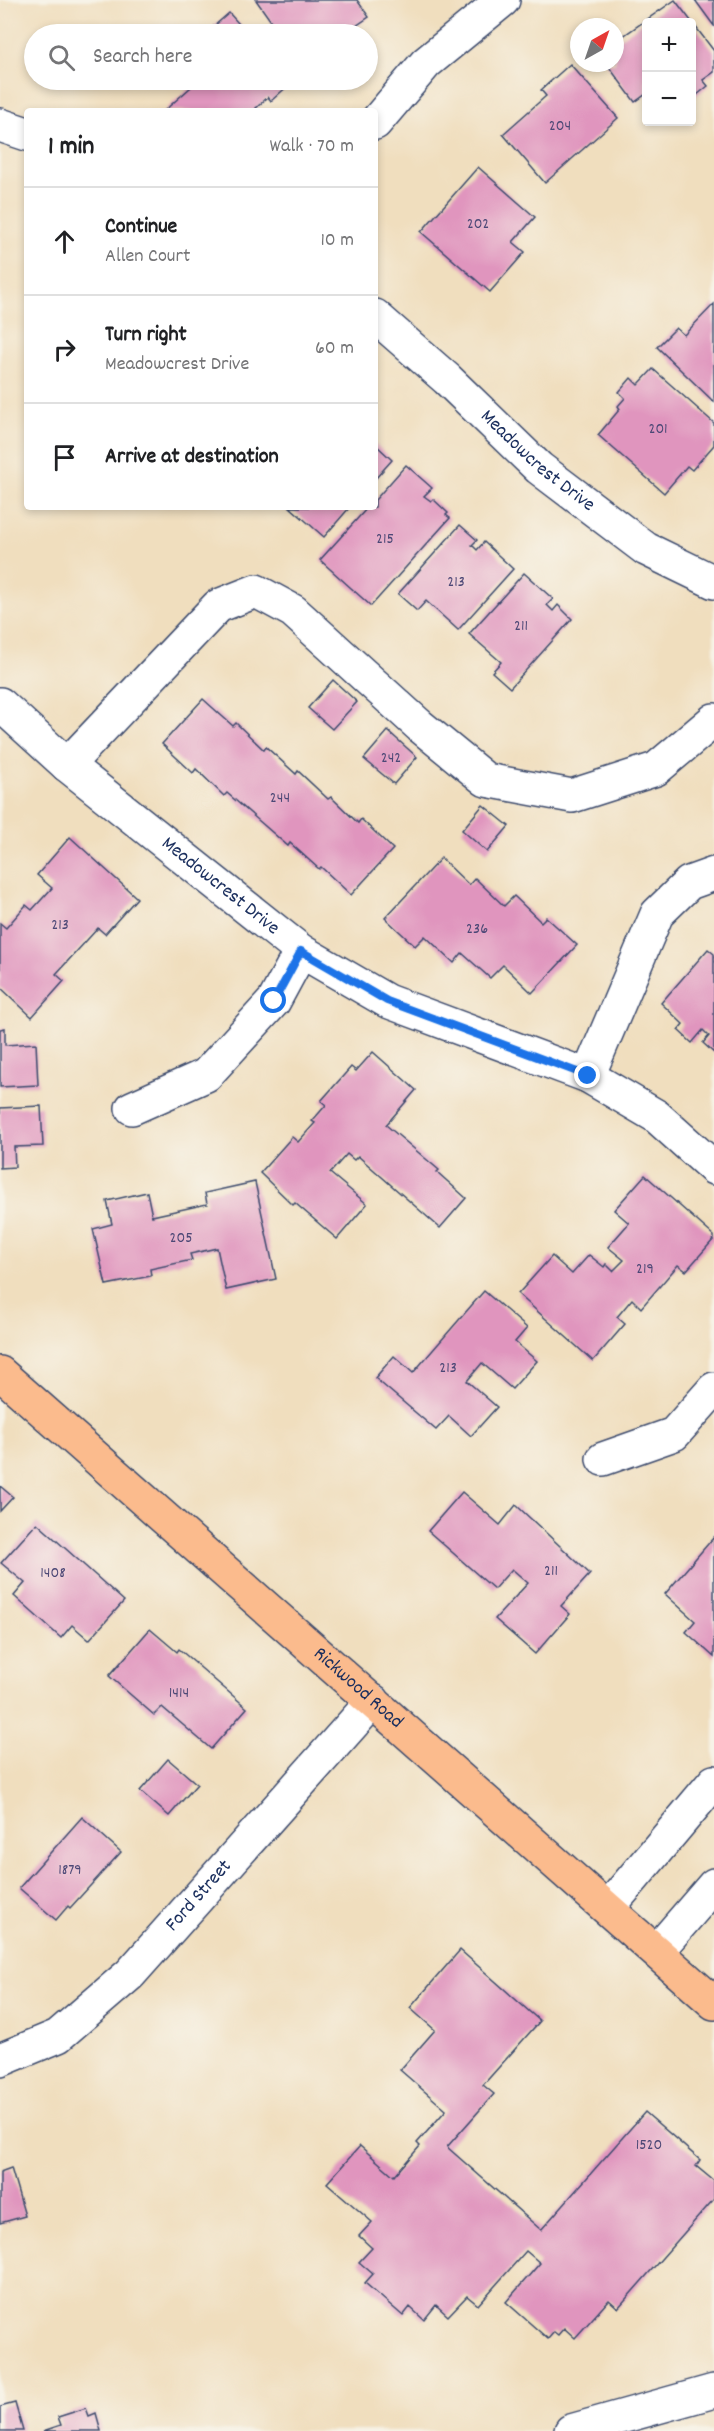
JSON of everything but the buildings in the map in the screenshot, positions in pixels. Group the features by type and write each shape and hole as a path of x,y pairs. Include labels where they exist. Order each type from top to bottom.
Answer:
{"main road":[{"name":"Rickwood Road","path":"0,1373 714,2003"}],"street":[{"path":"378,119 426,63 503,0"},
{"name":"Meadowcrest Drive","path":"378,319 447,379 539,468 645,549 714,582"},
{"path":"67,765 218,606 256,591 293,611 420,726 486,780 572,796 656,769 714,720"},
{"name":"Meadowcrest Drive","path":"0,704 67,765 301,951 387,1001 588,1076 656,1116 714,1168"},
{"path":"588,1076 657,914 689,883 714,873"},
{"path":"132,1108 206,1075 274,1001 301,951"},
{"path":"603,1459 674,1434 714,1389"},
{"name":"Ford Street","path":"0,2060 58,2036 130,1974 373,1701"},
{"path":"608,1908 714,1782"},
{"path":"657,1951 714,1885"},
{"path":"571,2431 714,2391"}],"route":[{"path":"274,1001 301,951 387,1001 588,1076"}]}
